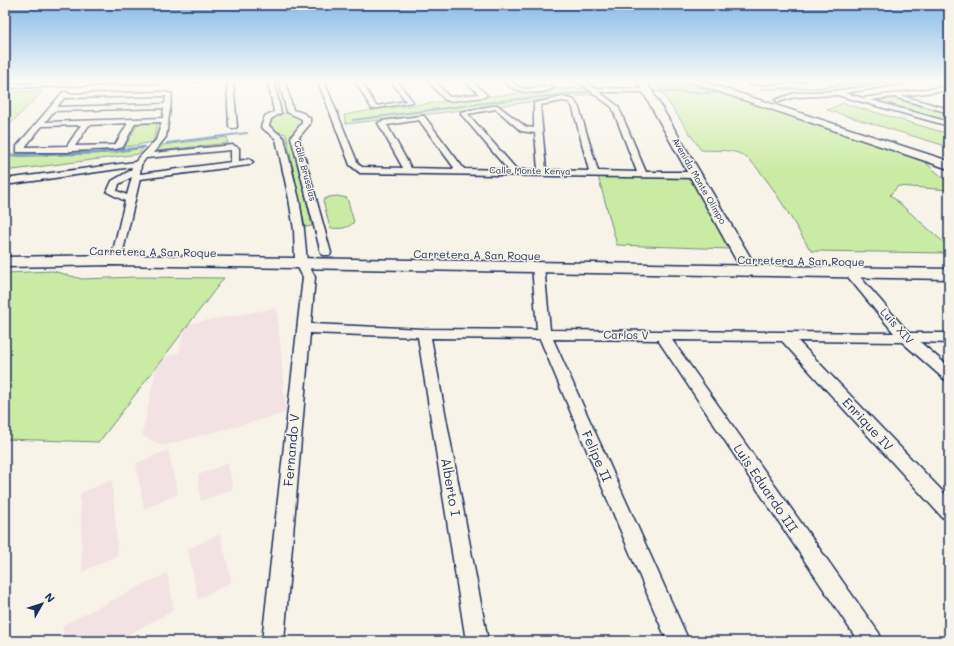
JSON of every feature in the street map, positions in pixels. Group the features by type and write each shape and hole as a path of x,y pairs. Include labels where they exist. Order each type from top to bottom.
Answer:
{"main road":[{"name":"Avenida Monte Olimpo","path":"658,111 744,260"},
{"path":"782,111 949,165"},
{"path":"814,111 949,153"},
{"name":"Carretera A San Roque","path":"5,261 112,260 300,252 324,246 744,260 944,264"},
{"name":"Carretera A San Roque","path":"5,250 300,252 538,266 949,274"},
{"path":"5,261 58,250"}],"street":[{"path":"51,111 20,148 20,150 68,150 116,147 120,145 132,122"},
{"path":"118,251 136,171 144,156 160,140 166,111"},
{"path":"232,111 233,127"},
{"name":"Calle Monte Kenya","path":"333,111 354,165 366,171 542,171 695,175"},
{"path":"473,111 463,113 514,171"},
{"path":"500,111 524,129 538,131"},
{"path":"537,111 542,171"},
{"path":"577,111 594,172"},
{"path":"618,111 642,173"},
{"path":"901,111 949,124"},
{"path":"278,113 290,112"},
{"name":"Calle Bruselas","path":"290,112 301,114 306,118 306,124 296,133 295,137 324,246"},
{"name":"Calle Bruselas","path":"278,113 268,118 265,127 280,138 294,198 300,252"},
{"path":"408,170 381,123 417,118 422,119 461,171"},
{"path":"41,124 165,120"},
{"path":"68,150 87,122"},
{"path":"144,156 233,147 235,148 236,164"},
{"path":"5,182 249,162"},
{"path":"130,200 112,192 115,183 136,171"},
{"name":"Fernando V","path":"273,641 309,277 300,252"},
{"name":"Felipe II","path":"538,266 544,333 678,641"},
{"name":"Luis XIV","path":"850,272 906,338 949,375"},
{"name":"Carlos V","path":"303,328 424,333 949,338"},
{"name":"Alberto I","path":"424,333 477,641"},
{"name":"Luis Eduardo III","path":"662,336 871,641"},
{"name":"Enrique IV","path":"786,337 949,511"}],"shaded area":[{"path":"277,308 286,413 162,446 142,435 158,360 179,352 186,324"},
{"path":"168,450 178,494 144,509 136,463"},
{"path":"228,463 233,489 201,501 198,475"},
{"path":"112,480 118,555 82,572 80,493"},
{"path":"220,534 232,582 198,599 188,549"},
{"path":"167,573 174,610 116,641 63,641 63,625"}],"green space":[{"path":"5,111 23,111 5,129"},
{"path":"366,111 453,111 346,124 344,115"},
{"path":"675,111 777,111 919,157 949,183 949,190 898,186 890,195 949,247 949,253 811,251 778,196 757,168 747,158 734,152 701,150"},
{"path":"831,111 871,111 949,134 949,147"},
{"path":"906,111 949,112 949,124"},
{"path":"289,113 302,118 304,123 299,130 291,134 312,226 305,227 286,134 277,132 269,125 271,119 278,114"},
{"path":"158,122 153,142 125,147 138,123"},
{"path":"227,137 228,143 157,151 163,145"},
{"path":"143,148 139,154 5,171 5,161 12,157 113,153"},
{"path":"598,176 690,177 730,249 617,245"},
{"path":"337,196 347,198 354,222 343,228 330,228 323,200 329,197"},
{"path":"53,271 82,279 136,277 224,278 99,442 5,439 5,273"}],"waterway":[{"path":"353,120 422,111"},
{"path":"167,143 247,133"},
{"path":"5,155 97,153 144,147"}]}
